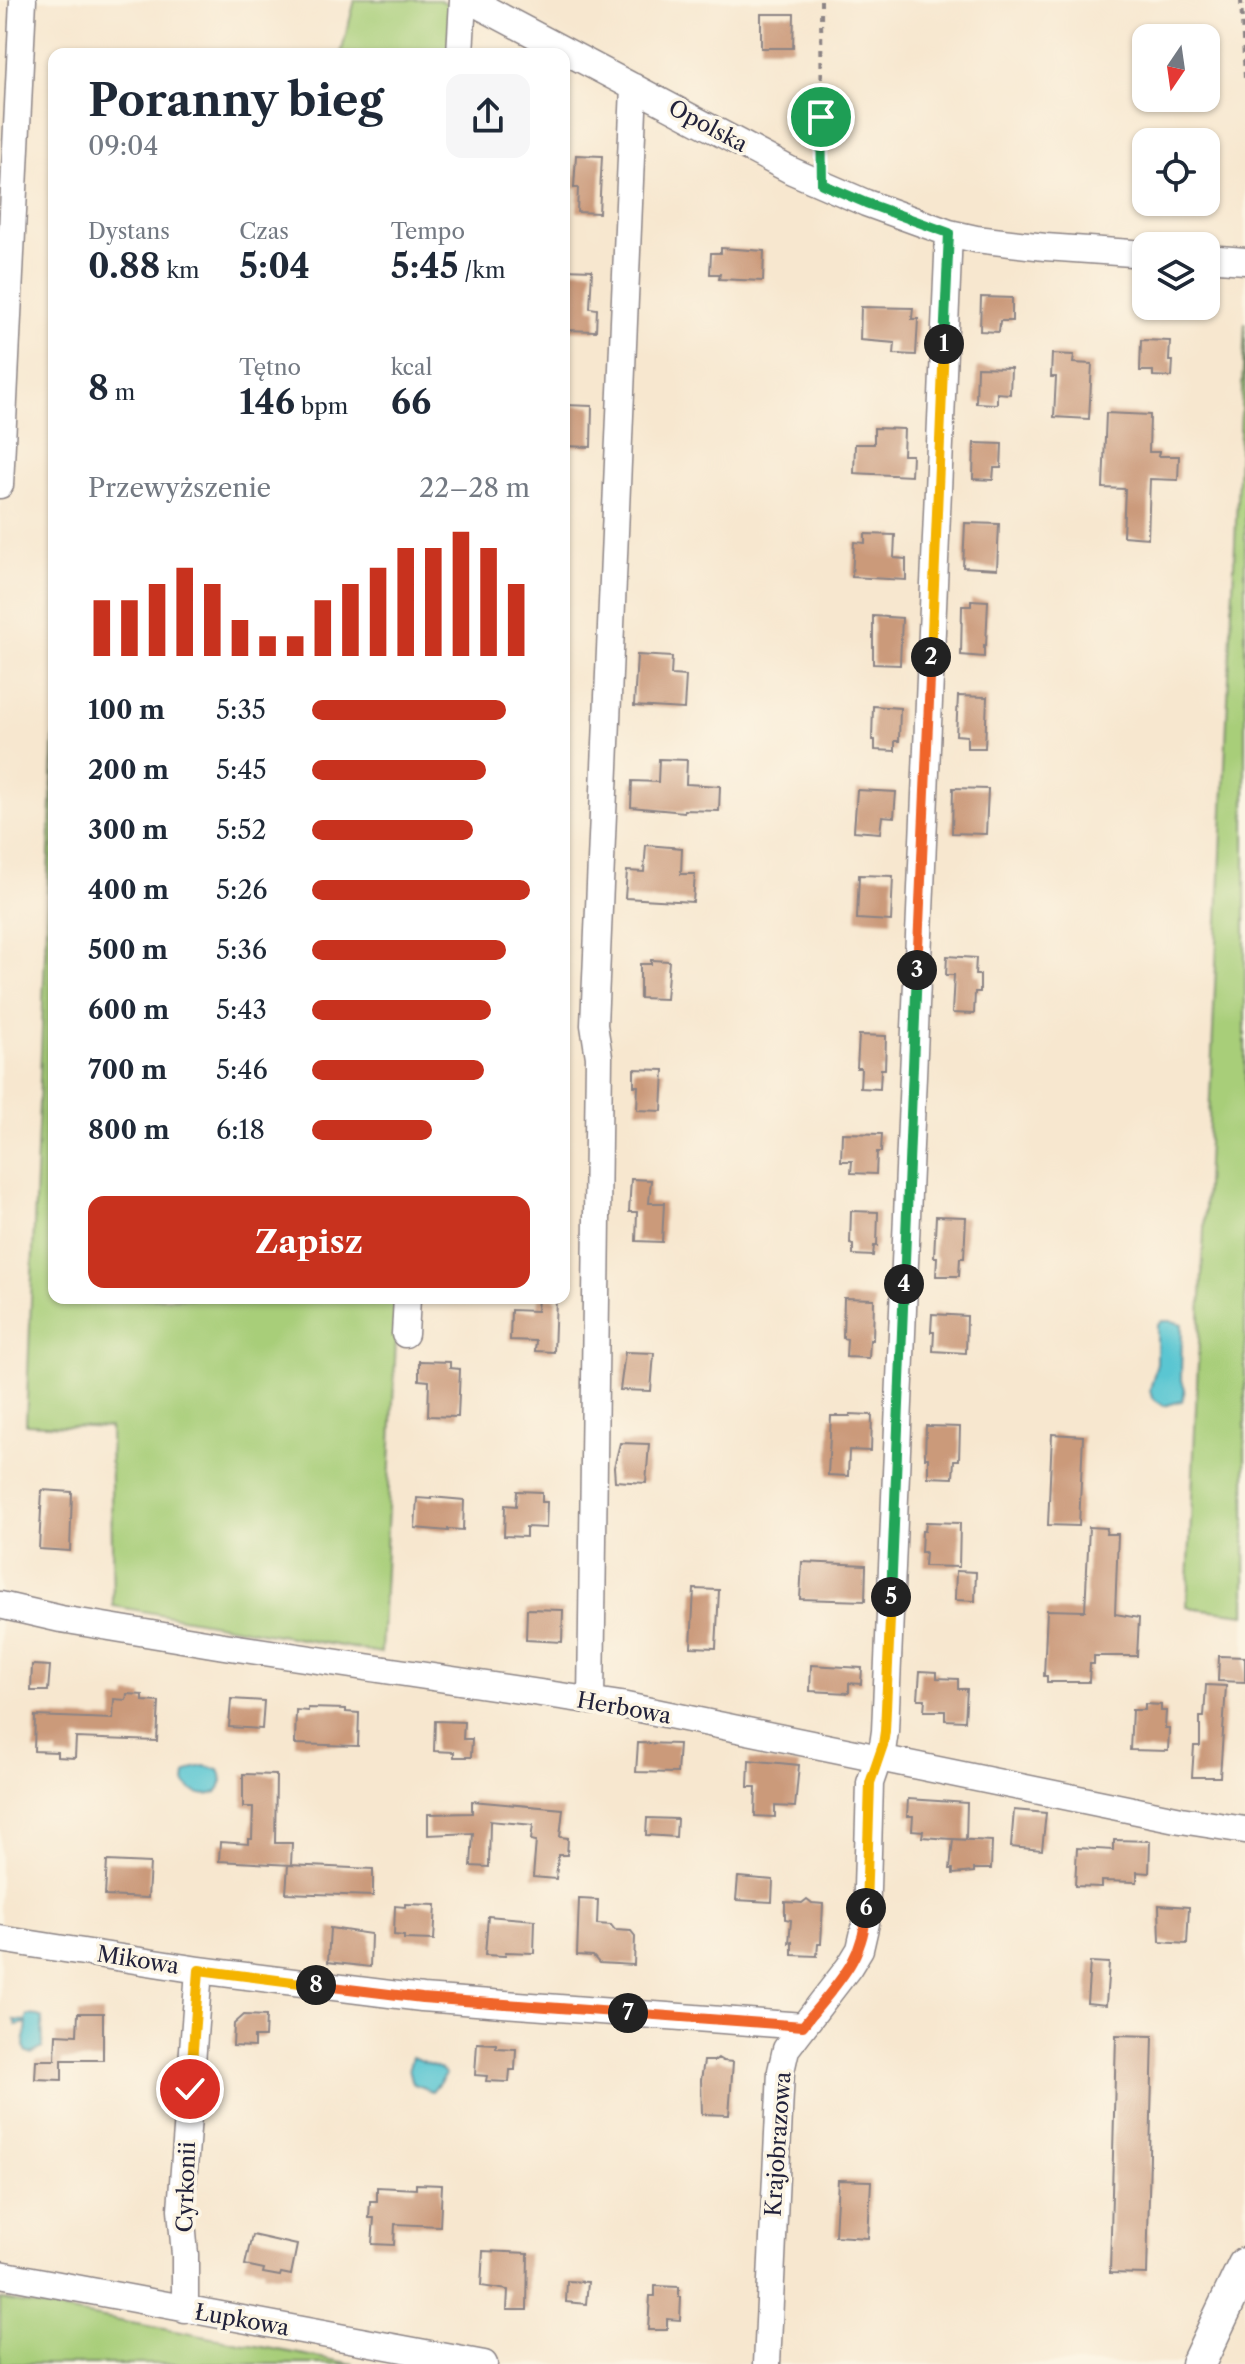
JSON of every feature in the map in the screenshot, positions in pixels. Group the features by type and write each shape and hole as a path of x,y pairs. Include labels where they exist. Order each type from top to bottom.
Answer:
{"main road":[{"path":"1198,2364 1245,2265"}],"street":[{"path":"0,485 23,0"},
{"path":"460,48 463,0"},
{"name":"Opolska","path":"469,0 560,48"},
{"name":"Opolska","path":"570,53 792,171 866,203 949,233 1045,247 1132,253"},
{"path":"591,1701 599,1057 594,1025 634,87"},
{"name":"Krajobrazowa","path":"767,2364 781,2071 786,2049 860,1949 866,1923 870,1783 885,1731 949,233"},
{"path":"1220,259 1245,261"},
{"path":"405,1334 407,1304"},
{"name":"Herbowa","path":"0,1605 61,1619 209,1644 591,1701 1181,1820 1245,1830"},
{"name":"Mikowa","path":"0,1939 199,1970 422,1998 803,2026"},
{"name":"Cyrkonii","path":"185,2310 181,2209 199,1970"},
{"name":"Łupkowa","path":"0,2274 484,2364"}],"path":[{"path":"821,0 822,184"},
{"path":"1241,0 1245,79"}],"green space":[{"path":"355,0 440,0 450,5 449,48 343,48"},
{"path":"1245,322 1245,1614 1187,1607"},
{"path":"48,880 48,1304 398,1304 381,1653 113,1606 110,1428 26,1424"},
{"path":"0,2299 354,2364 0,2364"}],"water":[{"path":"1162,1321 1182,1324 1181,1377 1185,1389 1182,1401 1164,1406 1152,1398 1150,1390 1157,1363 1157,1326"},
{"path":"205,1766 219,1770 222,1779 218,1791 205,1795 185,1783 186,1774"},
{"path":"28,2015 42,2018 43,2048 32,2054 24,2046 27,2023 16,2025 14,2020 26,2021"},
{"path":"412,2057 446,2074 432,2091 413,2084 409,2068"}],"building":[{"path":"761,14 794,14 793,48 761,48"},
{"path":"576,155 602,156 599,213 577,212 578,188 574,188"},
{"path":"721,248 764,251 763,281 719,279 720,274 710,274 711,253 721,253"},
{"path":"570,269 592,270 590,308 597,309 596,331 570,330"},
{"path":"981,297 1012,298 1012,321 1000,321 999,332 980,331"},
{"path":"861,307 913,308 912,319 918,319 916,355 894,354 895,343 860,340"},
{"path":"1141,340 1170,341 1172,377 1153,376 1153,371 1140,371"},
{"path":"1052,354 1074,355 1073,363 1092,364 1089,419 1054,417 1056,377 1051,377"},
{"path":"977,367 1011,368 1010,394 997,393 997,404 976,403"},
{"path":"570,405 592,406 591,447 570,446"},
{"path":"1106,413 1150,415 1149,452 1159,452 1158,456 1179,456 1178,480 1150,479 1148,538 1123,536 1125,489 1103,488"},
{"path":"874,428 904,429 903,455 912,455 911,476 854,473 855,444 874,444"},
{"path":"974,443 1002,444 1001,468 994,468 993,480 973,479"},
{"path":"965,523 999,524 997,569 963,567"},
{"path":"865,534 895,535 894,558 906,559 906,580 852,577 854,542 865,543"},
{"path":"971,600 988,601 984,657 961,655 962,606 971,606"},
{"path":"873,616 902,618 900,665 873,664"},
{"path":"637,655 672,657 671,675 686,676 684,709 634,706"},
{"path":"958,696 987,697 985,748 967,748 967,736 956,735"},
{"path":"873,706 900,708 899,741 895,741 895,751 875,750 875,740 872,740"},
{"path":"659,759 687,760 686,784 720,786 719,811 684,812 631,807 632,781 658,782"},
{"path":"953,788 988,789 986,834 952,833"},
{"path":"857,790 896,792 894,817 882,816 880,833 854,831"},
{"path":"646,845 682,848 681,874 695,874 693,902 625,898 627,871 644,872"},
{"path":"859,875 893,876 891,921 857,919"},
{"path":"947,956 976,958 975,975 980,975 980,992 975,992 974,1014 952,1013 954,975 946,975"},
{"path":"651,960 669,961 666,999 640,998 640,964 651,964"},
{"path":"859,1035 886,1036 885,1069 881,1069 880,1089 860,1088 861,1068 857,1068"},
{"path":"634,1069 664,1070 662,1111 637,1110 638,1086 634,1086"},
{"path":"842,1133 882,1134 876,1174 851,1173 852,1161 841,1161"},
{"path":"631,1179 651,1180 649,1203 664,1203 662,1242 636,1241 637,1212 629,1212"},
{"path":"851,1211 878,1212 877,1246 874,1246 873,1256 853,1255 853,1245 850,1244"},
{"path":"936,1216 966,1217 964,1258 960,1258 959,1276 936,1276"},
{"path":"844,1298 874,1299 873,1340 870,1340 869,1358 846,1357"},
{"path":"538,1304 556,1304 554,1352 535,1351 536,1341 510,1340 511,1310 537,1311"},
{"path":"932,1314 967,1316 966,1353 933,1351"},
{"path":"625,1352 654,1353 651,1391 620,1390"},
{"path":"419,1361 450,1362 450,1368 460,1369 458,1417 428,1416 429,1381 419,1380"},
{"path":"872,1415 871,1451 849,1450 848,1476 828,1475 831,1416"},
{"path":"926,1426 960,1427 959,1460 954,1460 953,1478 928,1477"},
{"path":"1052,1434 1083,1436 1079,1526 1048,1525"},
{"path":"620,1443 649,1444 646,1483 615,1481 614,1467"},
{"path":"42,1490 72,1492 70,1551 39,1549"},
{"path":"517,1491 542,1492 542,1502 547,1502 546,1528 526,1527 526,1537 504,1536 505,1505 516,1506"},
{"path":"417,1498 464,1500 463,1530 415,1528"},
{"path":"926,1522 960,1523 959,1567 924,1566 925,1552 921,1552 922,1531 925,1531"},
{"path":"1089,1527 1107,1528 1106,1534 1118,1534 1115,1614 1139,1618 1137,1656 1094,1656 1094,1664 1090,1664 1089,1682 1047,1682 1047,1676 1044,1676 1047,1610 1085,1611"},
{"path":"802,1562 866,1565 865,1601 800,1599"},
{"path":"956,1571 976,1572 975,1601 955,1600"},
{"path":"694,1589 719,1590 716,1648 691,1647"},
{"path":"527,1609 563,1610 562,1642 526,1640"},
{"path":"1219,1656 1245,1657 1245,1682 1218,1681"},
{"path":"32,1665 50,1666 48,1691 31,1691"},
{"path":"811,1665 862,1668 861,1684 849,1683 849,1693 810,1691"},
{"path":"920,1671 937,1672 937,1678 958,1679 958,1689 967,1689 965,1721 945,1720 945,1711 924,1711 925,1699 918,1699"},
{"path":"1206,1685 1226,1686 1220,1777 1192,1777 1194,1746 1200,1746 1200,1717 1204,1717"},
{"path":"127,1694 143,1695 143,1701 159,1702 157,1741 76,1738 75,1758 57,1757 57,1752 34,1751 35,1716 113,1719 114,1699 126,1700"},
{"path":"231,1699 264,1701 262,1729 229,1727"},
{"path":"1145,1704 1161,1705 1161,1711 1166,1711 1168,1751 1130,1750 1132,1710 1145,1710"},
{"path":"308,1708 346,1709 346,1712 359,1713 358,1746 295,1744 296,1710 308,1711"},
{"path":"435,1721 464,1722 463,1739 472,1739 471,1757 454,1757 454,1752 434,1751"},
{"path":"638,1743 679,1744 677,1773 636,1772"},
{"path":"749,1760 799,1765 795,1807 775,1806 775,1817 755,1816 756,1787 748,1787"},
{"path":"243,1774 276,1775 275,1843 292,1843 291,1865 219,1861 220,1842 249,1844 249,1839 252,1839 253,1807 243,1807"},
{"path":"908,1799 967,1803 966,1840 922,1837 923,1831 912,1830 913,1816 907,1816"},
{"path":"472,1801 563,1809 560,1837 568,1838 567,1855 558,1855 556,1879 533,1877 536,1841 531,1840 533,1825 490,1821 489,1867 471,1866 473,1833 428,1835 428,1814 472,1813"},
{"path":"1014,1810 1046,1813 1042,1850 1011,1847"},
{"path":"647,1818 677,1819 676,1837 646,1835"},
{"path":"953,1839 992,1841 991,1869 953,1874 953,1869 950,1869"},
{"path":"1114,1840 1150,1841 1149,1873 1137,1872 1137,1882 1101,1881 1101,1887 1075,1886 1077,1848 1114,1850"},
{"path":"107,1861 150,1863 148,1898 105,1896"},
{"path":"288,1865 373,1869 373,1896 286,1893"},
{"path":"738,1877 773,1880 772,1902 736,1900"},
{"path":"579,1899 598,1900 597,1924 631,1931 635,1936 634,1965 599,1963 593,1956 577,1955"},
{"path":"807,1899 823,1904 821,1944 818,1944 817,1956 792,1955 792,1942 789,1943 791,1920 785,1919 785,1902 802,1903"},
{"path":"405,1904 436,1905 434,1940 404,1939 404,1936 394,1935 395,1906 405,1907"},
{"path":"1159,1905 1189,1907 1187,1944 1160,1942"},
{"path":"488,1916 535,1920 534,1953 485,1955"},
{"path":"330,1928 371,1934 370,1967 328,1962"},
{"path":"1090,1962 1109,1963 1106,2005 1087,2003"},
{"path":"78,2013 103,2013 103,2060 62,2060 62,2080 35,2079 36,2060 55,2060 56,2034 77,2035"},
{"path":"244,2015 266,2016 265,2037 254,2037 254,2047 233,2046 234,2024"},
{"path":"1116,2035 1153,2036 1147,2274 1110,2273"},
{"path":"477,2043 516,2049 515,2070 510,2070 509,2082 486,2081 487,2076 475,2075"},
{"path":"718,2058 733,2062 729,2115 702,2114 704,2061"},
{"path":"838,2180 871,2181 868,2238 835,2236"},
{"path":"416,2184 442,2185 440,2226 395,2224 394,2245 372,2244 374,2218 369,2218 370,2201 377,2201 377,2187 416,2189"},
{"path":"252,2235 297,2245 291,2275 263,2273 264,2269 245,2265"},
{"path":"483,2251 528,2253 527,2310 507,2310 508,2290 481,2286"},
{"path":"567,2281 588,2282 586,2304 566,2302"},
{"path":"655,2286 679,2287 680,2320 667,2319 667,2330 648,2330 650,2296 655,2296"}],"route":[{"path":"190,2089 199,1970 422,1998 803,2026 860,1949 866,1923 870,1783 885,1731 949,233 822,184 821,117"}]}
